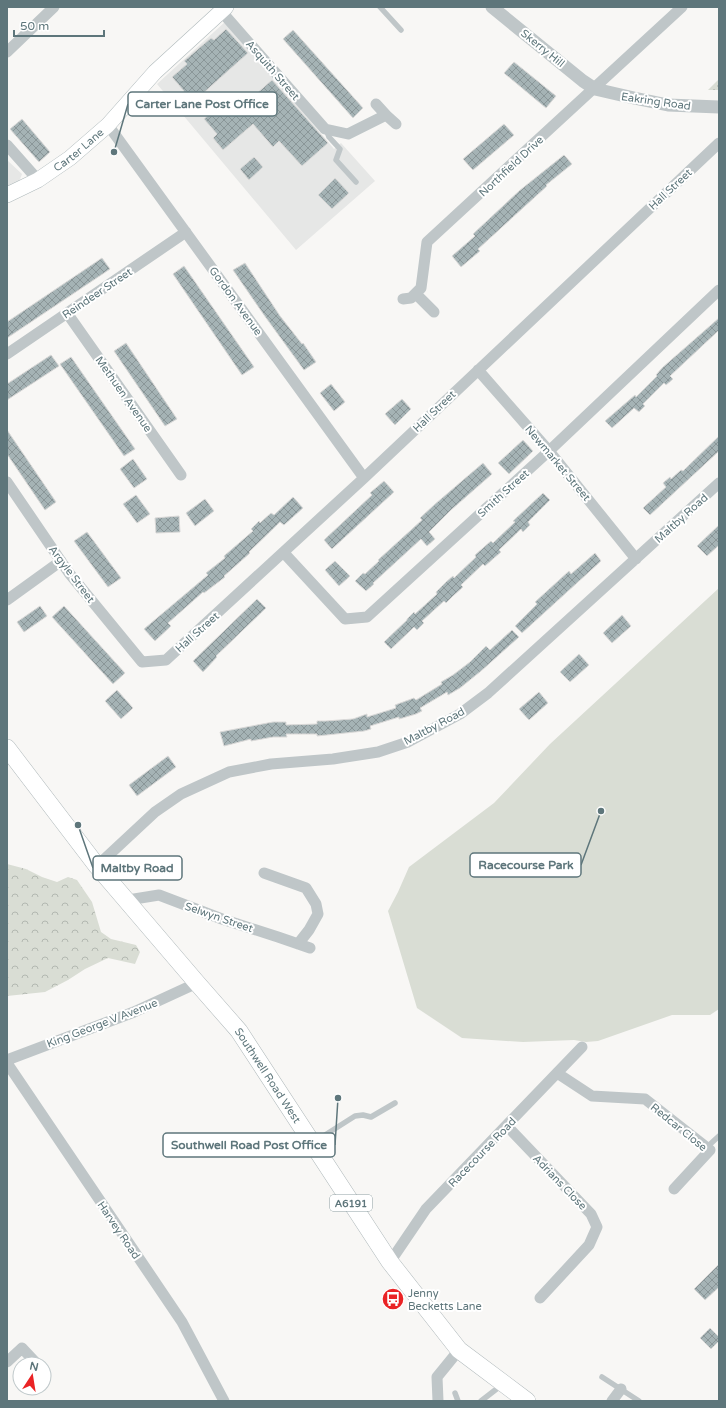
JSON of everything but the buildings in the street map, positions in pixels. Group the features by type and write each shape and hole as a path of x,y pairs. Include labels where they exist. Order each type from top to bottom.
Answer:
{"main road":[{"name":"Carter Lane","path":"7,195 38,180 70,158 108,124 155,72 224,9"},
{"name":"Southwell Road West","path":"7,748 97,866 128,900 239,1031 390,1262 459,1350 527,1401"}],"street":[{"path":"7,52 54,7"},
{"name":"Skerry Hill","path":"492,7 594,89"},
{"name":"Northfield Drive","path":"416,294 421,288 427,242 682,7"},
{"name":"Asquith Street","path":"224,9 326,129"},
{"name":"Eakring Road","path":"594,89 611,94 668,105 719,107"},
{"path":"376,104 396,124"},
{"path":"326,129 348,134 386,115"},
{"name":"Gordon Avenue","path":"108,124 364,478"},
{"name":"Hall Street","path":"142,662 166,660 364,478 719,143"},
{"path":"7,145 38,180"},
{"name":"Reindeer Street","path":"7,354 186,232"},
{"name":"Smith Street","path":"284,552 345,619 367,617 549,451 719,290"},
{"path":"403,299 411,298 416,294 434,312"},
{"name":"Methuen Avenue","path":"67,313 181,475"},
{"name":"Newmarket Street","path":"478,370 549,451 636,559"},
{"name":"Argyle Street","path":"7,482 69,573 142,662"},
{"name":"Maltby Road","path":"97,866 155,812 174,798 229,772 271,764 334,760 378,752 408,742 460,714 488,693 719,483"},
{"path":"7,600 61,561"},
{"path":"264,873 306,888 316,904 318,914 309,930 298,944"},
{"name":"Selwyn Street","path":"128,900 159,895 222,919 310,948"},
{"name":"King George V Avenue","path":"7,1060 134,1012 197,983"},
{"name":"Racecourse Road","path":"390,1262 426,1209 582,1047"},
{"name":"Harvey Road","path":"7,1063 182,1322 224,1401"},
{"name":"Redcar Close","path":"557,1073 592,1096 645,1099 710,1150 674,1189"},
{"name":"Adrians Close","path":"507,1126 591,1214 596,1227 589,1244 540,1298"},
{"path":"13,1356 22,1348 30,1356"},
{"path":"438,1401 437,1377 459,1350"},
{"path":"612,1401 620,1389"}],"lane":[{"path":"380,7 401,30"},
{"path":"326,129 329,137 340,149 336,160 356,182"},
{"path":"312,1143 355,1116 363,1115 371,1117 396,1103"},
{"path":"707,1148 719,1136"},
{"path":"602,1377 639,1401"},
{"path":"481,1401 503,1384"},
{"path":"455,1393 458,1401"}],"shaded area":[{"path":"226,21 334,149 341,143 375,181 296,250 157,84"},
{"path":"7,160 22,174 19,182 7,188"}],"green space":[{"path":"719,79 719,90 708,90"},
{"path":"719,588 719,1009 710,1015 672,1015 598,1041 586,1042 574,1040 523,1042 462,1038 417,1008 388,911 409,867 494,803 550,744"},
{"path":"7,864 26,869 57,882 68,877 77,880 92,902 101,932 111,939 136,945 140,952 135,964 108,958 85,969 45,992 7,996"}],"place":[{"name":"Carter Lane Post Office","path":"114,152"},
{"name":"Racecourse Park","path":"601,811"},
{"name":"Maltby Road","path":"78,825"},
{"name":"Southwell Road Post Office","path":"338,1098"},
{"name":"Jenny Becketts Lane","path":"393,1299"}]}
